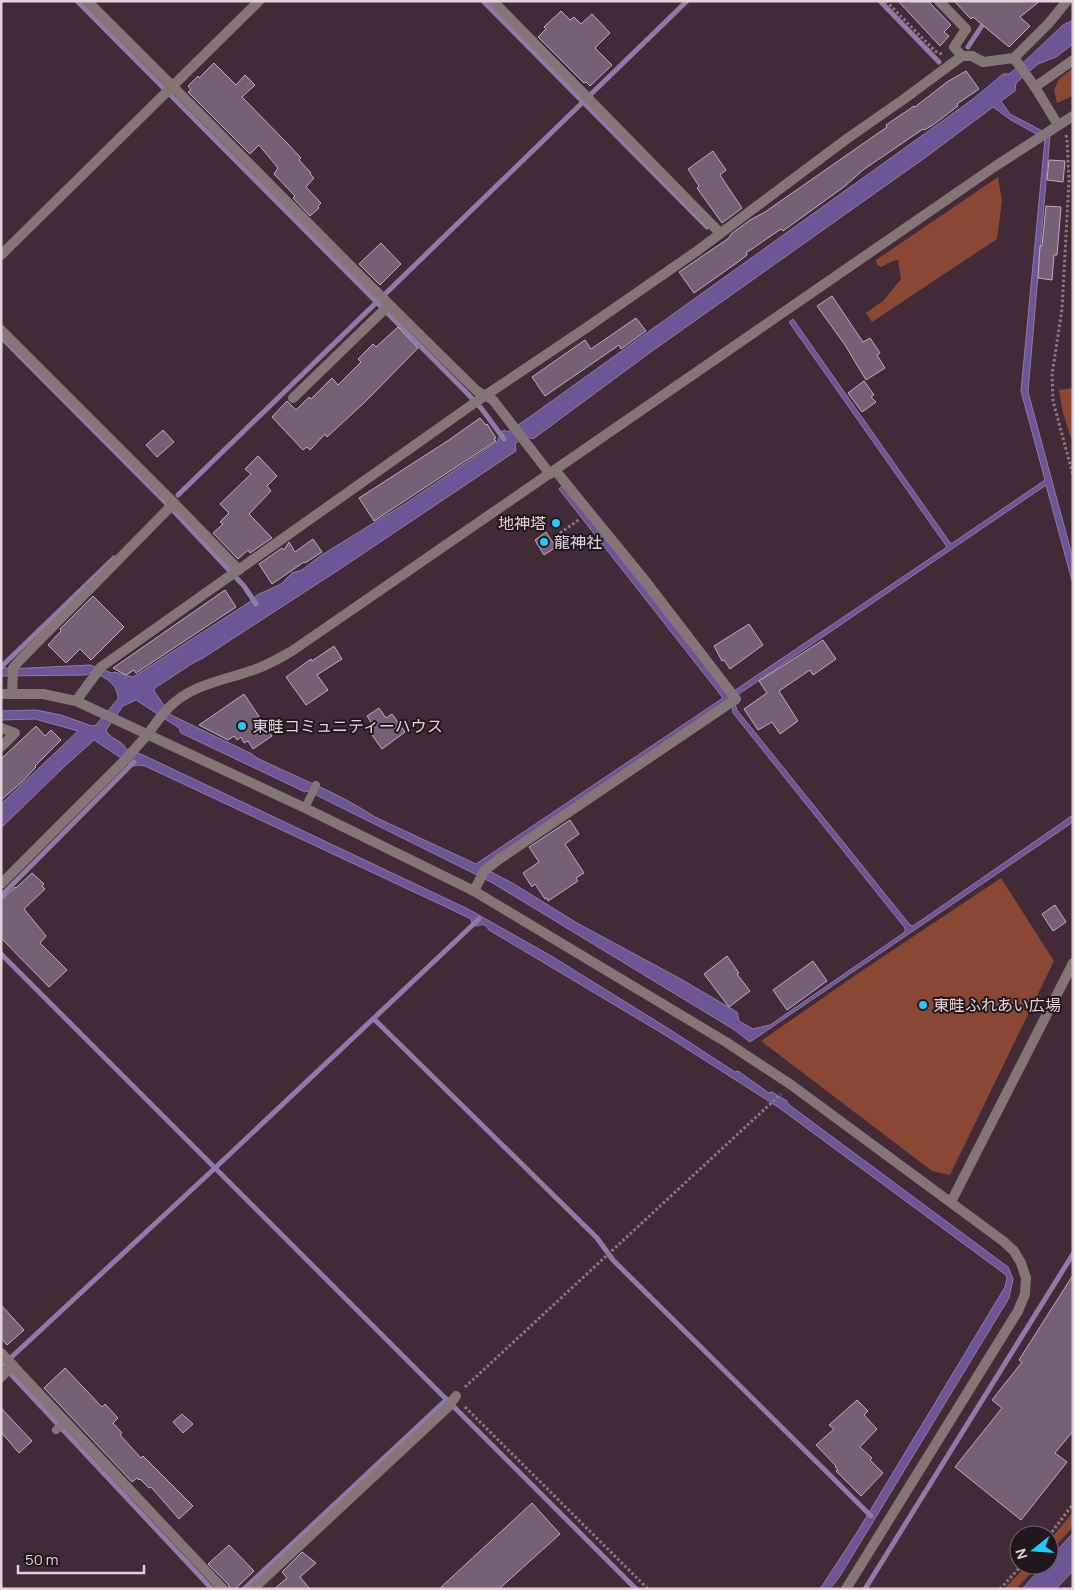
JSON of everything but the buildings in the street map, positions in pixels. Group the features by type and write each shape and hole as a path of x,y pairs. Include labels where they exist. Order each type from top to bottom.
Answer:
{"street":[{"path":"87,1 169,90 477,391 479,400"},
{"path":"1,255 259,1"},
{"path":"493,1 720,234"},
{"path":"939,1 966,29 954,47 962,56"},
{"path":"76,701 101,667 479,400 720,234 962,56 972,56 983,62 1017,61 1066,1"},
{"path":"1035,87 1073,60"},
{"path":"1017,61 1058,125"},
{"path":"1,884 123,762 148,734 165,710 189,692 214,681 251,671 271,663 292,651 1073,116"},
{"path":"293,398 379,314 385,301"},
{"path":"1,330 174,504 234,573"},
{"path":"474,891 482,874 498,860 731,699 647,583 553,472 523,440 493,400 479,400"},
{"path":"12,694 13,668 174,504"},
{"path":"1,694 43,694 76,701 305,808 474,891 726,1042 790,1084 951,1202 1014,1251 1021,1263 1026,1278 1025,1294 1018,1311 846,1589"},
{"path":"1,728 15,733 1,747"},
{"path":"951,1202 1073,963"},
{"path":"7,1365 65,1422 223,1589"},
{"path":"253,1589 453,1400"}],"lane":[{"path":"305,808 316,784"},
{"path":"56,1430 65,1422"}],"path":[{"path":"886,1 935,51 943,54 952,65"},
{"path":"1058,125 1067,139 1069,181 1062,309 1052,375 1053,401 1073,475"},
{"path":"560,533 577,521"},
{"path":"648,1589 462,1404 453,1400 605,1256 779,1096"},
{"path":"1057,1525 1073,1504"},
{"path":"1000,1589 1013,1575"}],"shaded area":[{"path":"1073,20 1073,44 1056,57 1038,64 1016,83 1015,91 1001,101 1010,114 1050,135 1028,392 1073,559 1073,584 1046,485 733,698 737,710 910,925 913,926 1073,815 1073,822 750,1042 733,1029 491,882 308,791 305,792 181,733 179,728 136,700 123,706 106,730 110,736 126,749 143,755 468,909 553,957 735,1072 738,1071 769,1093 772,1092 787,1101 788,1104 1008,1267 1013,1279 1009,1298 840,1576 830,1589 820,1589 856,1534 1005,1287 1006,1275 778,1107 665,1035 485,926 476,926 472,923 471,919 145,766 133,766 94,740 1,828 1,804 78,731 35,719 1,720 1,711 36,710 61,715 92,726 96,725 118,699 113,685 102,676 92,672 86,675 1,676 1,666 9,669 90,665 112,673 115,672 133,677 251,601 257,595 281,584 292,573 302,570 320,556 406,503 497,442 501,432 505,430 507,432 524,421 973,99 1003,74 1009,74 1063,25","holes":["993,107 1011,120 1045,139 1021,391 1045,480 951,544 793,319 789,322 947,547 728,695 563,485 559,489 723,698 476,864 375,817 332,793 171,715 154,691 155,688 340,569 516,451 515,444 525,436 533,439 648,354 926,157","732,705 733,713 905,928 905,932 770,1025 753,1029 739,1021 737,1012 679,978 577,923 514,884 482,867"]},
{"path":"1073,68 1073,96 1057,103 1054,90 1059,79"},
{"path":"998,177 1002,201 997,239 872,322 866,313 884,300 901,279 898,260 881,267 877,265 876,260"},
{"path":"1073,388 1073,444 1063,413 1059,390"},
{"name":"東畦ふれあい広場","path":"1001,878 1054,961 950,1175 932,1171 761,1041"},
{"path":"1073,1512 1073,1527 1059,1542 1059,1529"},
{"path":"1073,1533 1073,1571 1056,1589 1022,1589 1035,1575 1059,1575 1059,1548"},
{"path":"1017,1575 1029,1575 1016,1589 1004,1589"}],"waterway":[{"path":"77,1 465,391 481,408 504,439"},
{"path":"483,1 707,227"},
{"path":"178,495 687,1"},
{"path":"880,1 939,62"},
{"path":"968,47 985,21"},
{"path":"1,337 168,505 244,586 256,604"},
{"path":"1,667 114,558"},
{"path":"1,896 134,762"},
{"path":"3,1365 479,919"},
{"path":"1,954 636,1589"},
{"path":"374,1019 597,1238 613,1260 871,1516"},
{"path":"865,1589 1073,1254"},
{"path":"7,1370 212,1589"},
{"path":"244,1589 447,1399"}],"place":[{"name":"地神塔","path":"556,523"},
{"name":"龍神社","path":"544,542"},
{"name":"東畦コミュニティーハウス","path":"242,726"},
{"name":"東畦ふれあい広場","path":"923,1005"}]}
